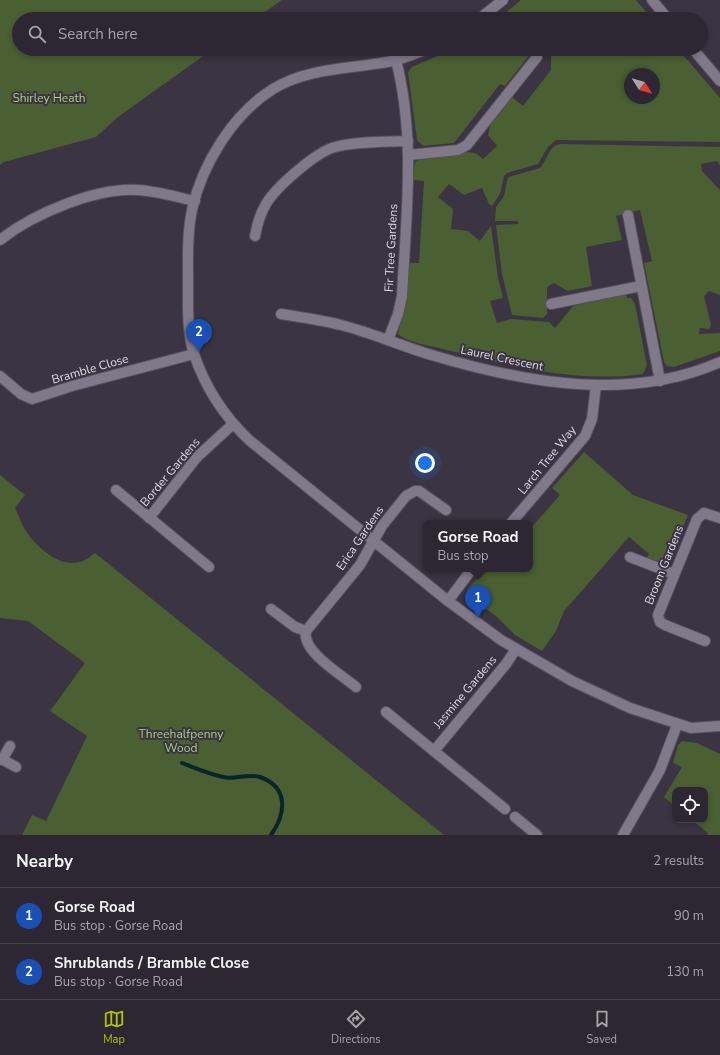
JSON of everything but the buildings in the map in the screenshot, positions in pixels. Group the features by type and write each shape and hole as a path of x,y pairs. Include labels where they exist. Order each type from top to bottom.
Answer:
{"street":[{"path":"488,12 503,0"},
{"path":"652,0 662,12"},
{"path":"407,56 396,60 307,75 283,83 271,90 250,109 222,142 207,168 195,201 190,232 188,286 189,325 194,354 214,397 233,424 258,447 448,601 516,649 572,681 610,700 677,725 700,729 720,726"},
{"path":"699,56 720,81"},
{"path":"409,155 458,150 467,145 538,57"},
{"name":"Fir Tree Gardens","path":"388,340 398,314 402,296 409,155 402,87 396,60"},
{"path":"255,236 259,217 266,203 300,168 320,154 342,146 408,141"},
{"path":"0,240 25,224 72,201 110,191 138,190 161,193 195,201"},
{"path":"628,215 660,381"},
{"path":"551,304 641,286"},
{"name":"Laurel Crescent","path":"281,314 334,323 430,355 501,373 553,382 596,385 632,385 660,381 720,362"},
{"name":"Bramble Close","path":"0,376 27,398 38,398 72,386 194,354"},
{"name":"Larch Tree Way","path":"514,520 585,436 592,419 596,385"},
{"name":"Border Gardens","path":"209,567 149,518 197,457 233,424"},
{"path":"116,490 149,518"},
{"name":"Erica Gardens","path":"306,631 360,565 382,526 406,496 415,491 423,493 446,510"},
{"name":"Broom Gardens","path":"705,641 660,622 658,615 700,515 708,513 720,518"},
{"path":"630,557 674,574"},
{"path":"448,601 470,572"},
{"path":"271,609 290,624 306,631 305,641 311,650 356,687"},
{"name":"Jasmine Gardens","path":"434,751 506,664 516,649"},
{"path":"386,712 505,809"},
{"path":"623,835 660,770 677,725"},
{"path":"10,746 1,759 16,767"},
{"path":"515,817 537,835"}],"green space":[{"name":"Shirley Heath","path":"0,0 282,0 265,12 12,12 12,56 203,56 118,117 96,137 4,162 0,165"},
{"path":"521,0 636,0 646,12 506,12"},
{"path":"438,56 529,56 505,86 500,84 454,143 423,146 417,140 408,72 412,67"},
{"path":"551,56 684,56 720,98 720,142 556,140 548,147 538,164 507,173 504,176 500,194 492,206 489,204 482,188 464,195 449,184 438,197 453,209 451,229 468,231 480,241 491,226 498,278 503,298 490,301 497,323 511,319 549,322 555,328 573,306 626,294 627,298 631,298 635,304 647,365 643,374 612,377 541,371 421,344 398,334 406,299 408,263 419,263 424,181 414,180 412,177 415,162 421,158 469,152 477,154 483,159 497,146 488,135 491,122 512,97 523,106 551,70"},
{"path":"560,144 720,147 720,165 717,161 701,164 702,171 720,190 720,295 709,291 704,296 711,325 709,329 700,328 699,334 720,333 720,351 674,367 667,366 664,362 644,263 652,261 640,210 616,216 622,240 586,247 592,286 568,291 554,283 547,287 547,314 543,318 512,315 502,274 496,225 518,224 518,221 495,221 496,207 504,196 508,177 540,168 553,147"},
{"path":"584,452 633,495 688,515 670,558 664,563 647,558 649,554 629,537 564,611 556,631 542,651 515,635 497,617 469,596 467,590 482,572 533,572 533,526 560,495 552,488"},
{"name":"Threehalfpenny Wood","path":"0,475 25,495 15,508 30,537 43,550 58,560 74,563 87,559 95,553 444,835 22,835 32,815 46,821 87,736 50,711 85,663 28,621 0,618"},
{"path":"682,741 697,743 720,754 720,835 708,835 708,833 696,823 708,823 708,787 672,787 672,804 664,797 682,767 673,763 678,745"}],"waterway":[{"path":"182,763 207,773 228,778 246,776 260,777 276,787 280,794 282,810 280,818 271,835"}],"place":[{"name":"Shrublands / Bramble Close","path":"199,352"},
{"name":"Gorse Road","path":"478,618"}]}
